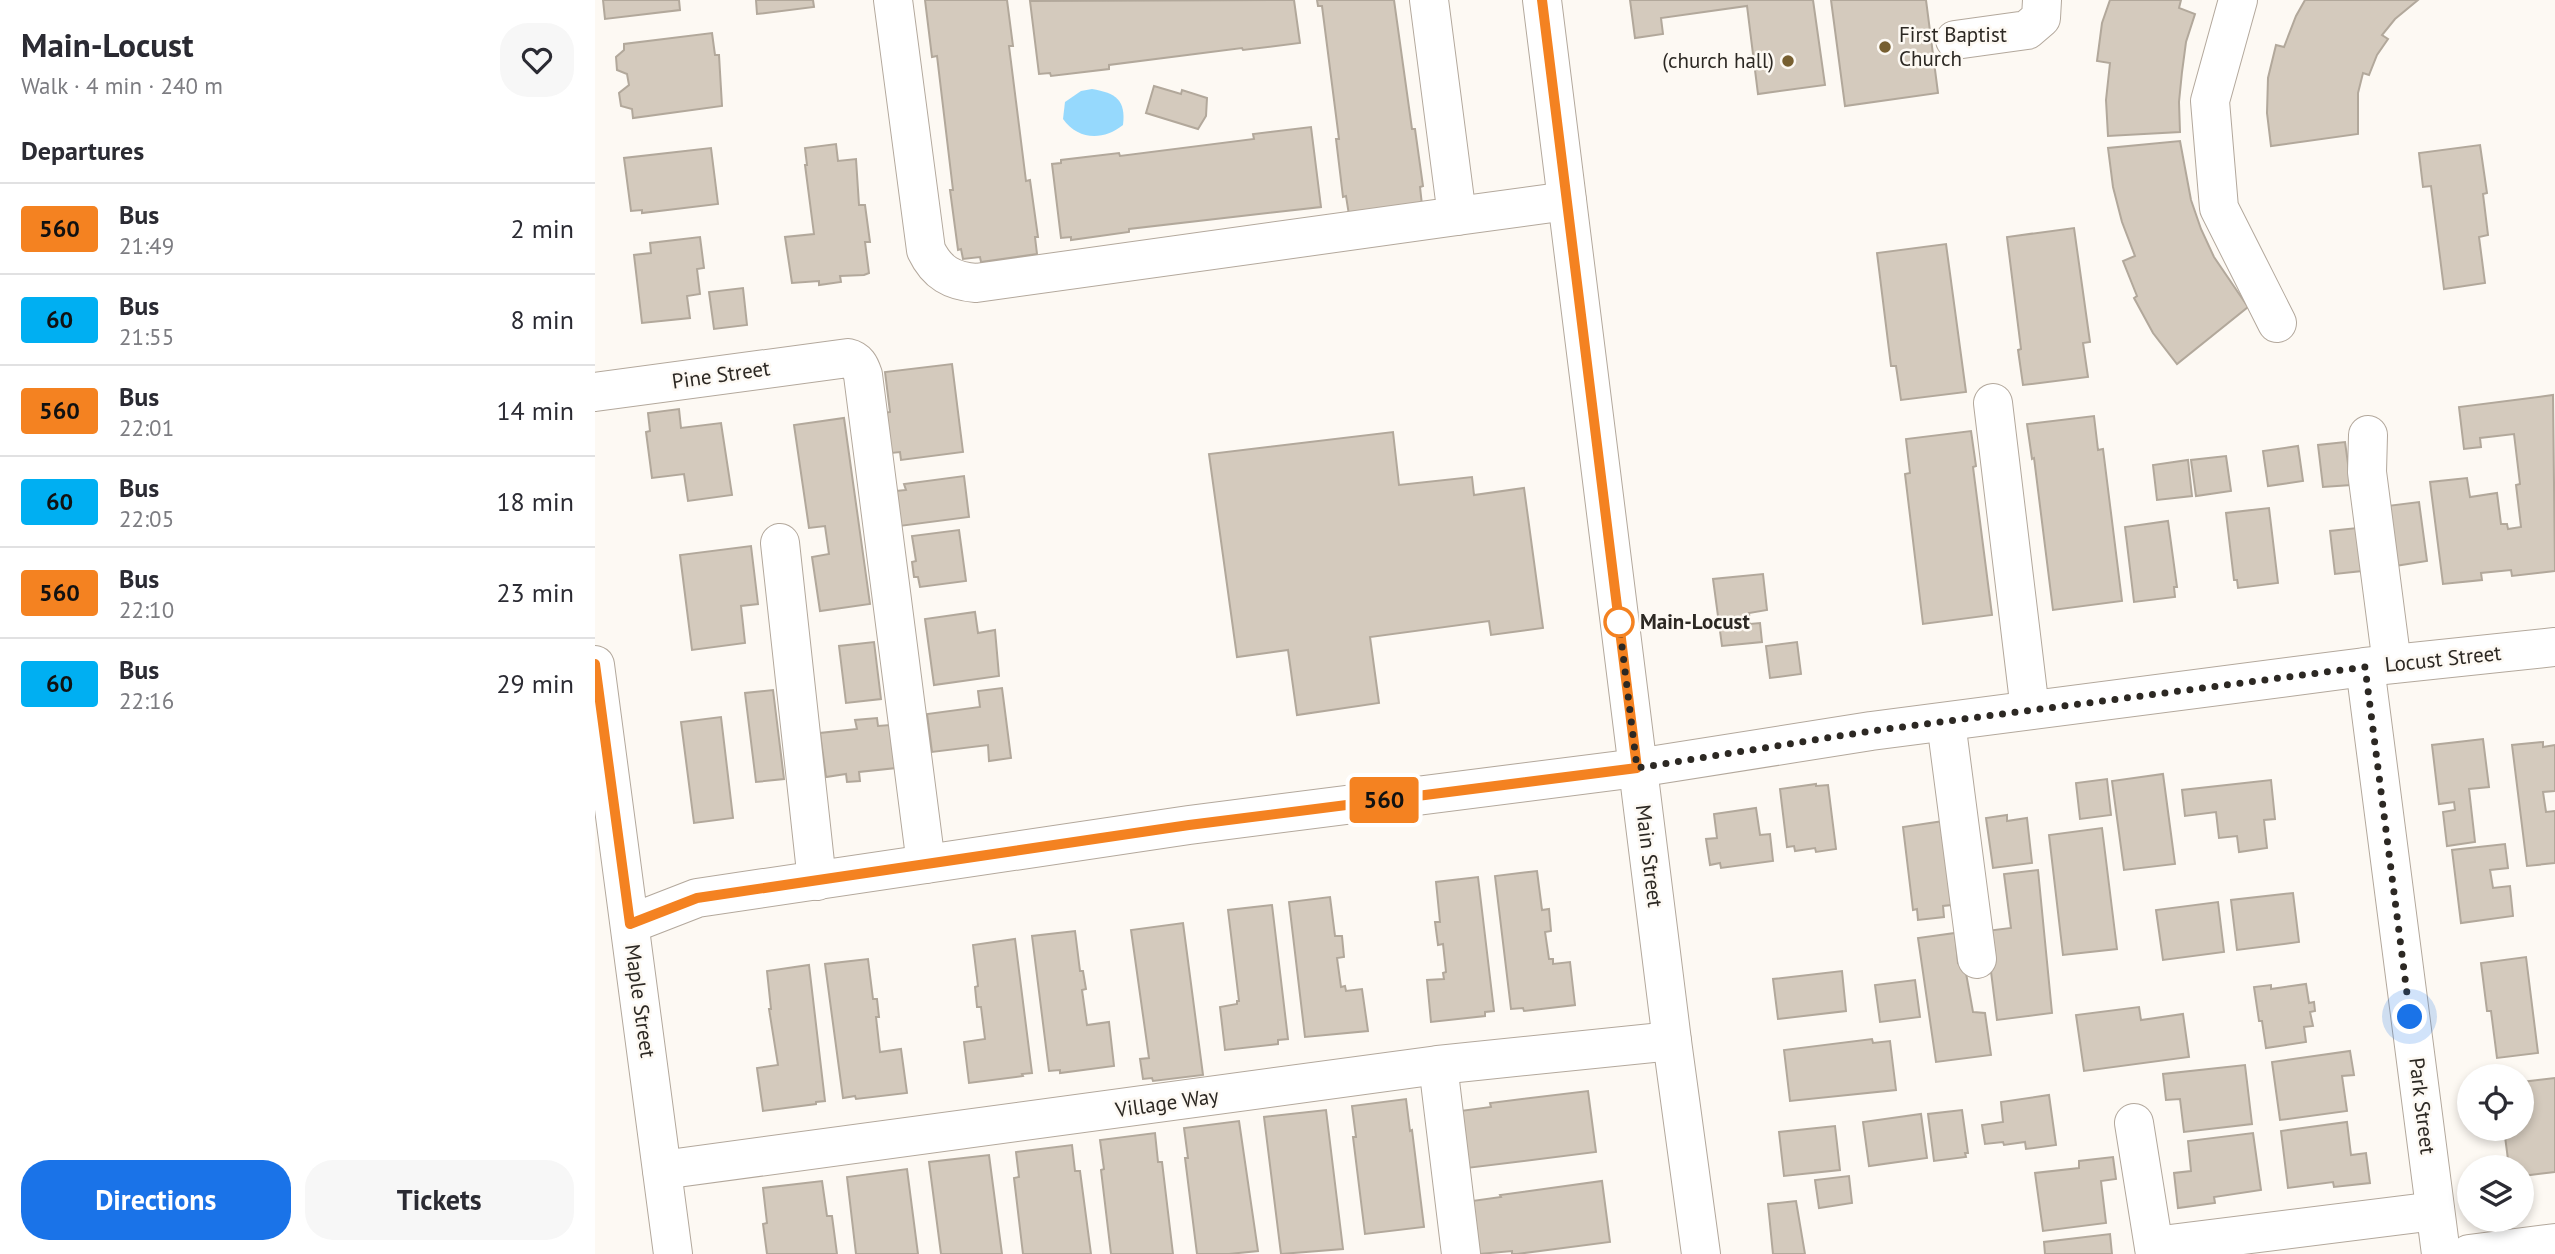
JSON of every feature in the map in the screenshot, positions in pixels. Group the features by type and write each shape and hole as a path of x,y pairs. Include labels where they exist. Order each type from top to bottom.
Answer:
{"street":[{"path":"893,0 926,250 933,265 958,281 976,283 1567,201"},
{"path":"1429,0 1457,216"},
{"name":"Main Street","path":"1542,0 1637,768 1702,1254"},
{"path":"1955,40 2027,30 2041,18 2042,0"},
{"path":"2238,0 2210,101 2219,208 2277,323"},
{"name":"Pine Street","path":"595,392 848,358 857,362 863,375 926,864"},
{"path":"1993,403 2031,710"},
{"name":"Park Street","path":"2368,435 2367,472 2378,665 2441,1254"},
{"path":"780,543 817,881"},
{"name":"Locust Street","path":"630,924 697,898 1189,825 1637,768 2031,710 2378,665 2555,647"},
{"name":"Maple Street","path":"595,664 673,1254"},
{"path":"1946,722 1977,959"},
{"name":"Village Way","path":"662,1170 1438,1066 1672,1041"},
{"path":"1438,1066 1461,1254"},
{"path":"2134,1123 2155,1250 2435,1211"},
{"path":"2469,1254 2555,1242"}],"water":[{"path":"1092,89 1118,99 1123,109 1123,125 1099,136 1076,131 1063,119 1065,102 1081,91"}],"building":[{"path":"603,0 679,0 680,10 605,19"},
{"path":"756,0 813,0 814,7 757,14"},
{"path":"925,0 1007,0 1013,46 1009,46 1026,181 1030,180 1038,237 1035,237 1037,254 981,262 980,257 963,259 961,249 958,250 937,56 932,57"},
{"path":"1294,0 1300,43 1109,65 1109,69 1051,76 1050,73 1039,74 1030,1"},
{"path":"1317,0 1394,0 1423,186 1420,187 1422,205 1349,215 1346,196 1343,197 1336,139 1339,139 1322,6 1318,6"},
{"name":"(church hall)","path":"1630,0 1813,0 1825,85 1758,94 1747,6 1661,18 1663,34 1635,38"},
{"name":"First Baptist Church","path":"1831,0 1926,0 1938,93 1845,106"},
{"path":"2110,0 2181,0 2179,8 2195,14 2186,42 2182,72 2180,132 2108,136 2106,100 2110,63 2097,61 2102,23"},
{"path":"2305,0 2418,0 2395,19 2382,35 2388,39 2377,55 2369,75 2363,73 2358,93 2358,134 2271,146 2267,113 2268,78 2276,45 2284,47"},
{"path":"712,33 715,55 719,55 722,106 633,118 632,109 621,106 619,93 629,85 627,74 617,70 616,57 624,50 624,44"},
{"path":"1154,86 1181,94 1182,90 1207,98 1206,116 1198,129 1146,113"},
{"path":"1311,127 1321,207 1129,229 1129,232 1071,240 1071,237 1061,238 1052,164 1061,163 1061,160 1119,153 1120,156 1254,139 1253,134"},
{"path":"2180,141 2191,200 2201,229 2214,257 2248,307 2177,364 2153,333 2134,298 2137,296 2123,261 2135,256 2113,187 2108,148"},
{"path":"836,144 838,161 856,159 859,205 865,205 870,242 865,242 869,273 840,276 841,282 819,285 819,281 792,283 785,237 814,234 805,148"},
{"path":"2480,145 2487,193 2483,194 2488,235 2479,237 2485,283 2444,289 2431,186 2423,187 2419,153"},
{"path":"711,148 718,204 642,213 642,210 631,211 624,158"},
{"path":"2074,228 2090,342 2083,343 2088,377 2023,385 2007,237"},
{"path":"700,237 704,268 697,269 700,294 687,296 690,318 642,323 634,255 651,253 650,243"},
{"path":"1946,244 1966,392 1901,400 1896,366 1891,366 1877,253"},
{"path":"743,288 747,325 714,329 709,292"},
{"path":"952,364 963,452 901,460 900,452 882,454 884,413 890,412 885,372"},
{"path":"2553,395 2555,571 2512,576 2511,570 2481,573 2482,580 2443,584 2430,482 2467,478 2470,497 2497,493 2501,524 2507,524 2508,529 2521,527 2516,485 2520,484 2514,434 2480,438 2481,447 2464,449 2459,407"},
{"path":"679,409 681,428 721,423 732,495 688,501 684,474 652,478 646,432 650,431 648,413"},
{"path":"2094,416 2098,450 2103,449 2122,601 2053,610 2034,458 2032,459 2027,424"},
{"path":"844,418 870,604 820,611 812,557 829,554 825,526 809,528 794,425"},
{"path":"1971,431 1992,615 1923,624 1905,474 1910,473 1906,439"},
{"path":"1393,432 1399,485 1472,477 1474,495 1524,488 1543,628 1491,635 1489,621 1370,637 1379,703 1297,715 1288,650 1237,657 1209,454"},
{"path":"2345,442 2351,485 2323,487 2318,445"},
{"path":"2298,446 2303,481 2268,486 2263,451"},
{"path":"2226,456 2231,491 2196,496 2191,460"},
{"path":"2188,460 2192,496 2157,500 2153,465"},
{"path":"964,476 969,517 892,527 887,492 906,490 904,484"},
{"path":"2419,502 2427,561 2395,566 2387,506"},
{"path":"2269,508 2278,583 2238,588 2237,580 2234,580 2226,513"},
{"path":"2168,521 2177,587 2174,587 2175,597 2134,602 2125,527"},
{"path":"2357,528 2362,571 2335,574 2330,531"},
{"path":"959,530 966,581 920,587 918,577 914,577 912,562 916,561 912,536"},
{"path":"751,546 758,604 741,606 745,643 692,650 680,555"},
{"path":"1763,574 1767,610 1749,613 1750,624 1760,623 1762,642 1722,646 1713,579"},
{"path":"975,612 978,633 995,630 999,676 934,685 925,619"},
{"path":"874,642 881,699 846,703 839,646"},
{"path":"1797,642 1801,674 1770,678 1766,646"},
{"path":"1002,688 1011,758 989,761 988,745 932,752 927,714 980,707 978,691"},
{"path":"773,690 784,779 756,782 745,693"},
{"path":"721,717 733,818 694,823 681,722"},
{"path":"877,718 878,726 890,725 896,768 859,772 860,781 847,782 846,774 826,777 820,733 857,729 855,720"},
{"path":"2483,739 2489,787 2469,789 2475,842 2447,846 2443,812 2455,810 2454,802 2439,804 2432,745"},
{"path":"2543,742 2543,747 2555,745 2555,791 2543,792 2546,812 2555,811 2555,863 2527,866 2512,745"},
{"path":"2163,774 2175,864 2124,870 2112,781"},
{"path":"2107,779 2111,815 2080,819 2076,783"},
{"path":"2271,780 2275,819 2264,820 2267,848 2239,852 2237,836 2219,838 2216,812 2185,816 2182,790"},
{"path":"1828,785 1836,849 1795,851 1794,846 1787,847 1780,789"},
{"path":"1756,808 1760,835 1770,834 1773,861 1721,868 1720,863 1710,865 1706,839 1717,838 1714,814"},
{"path":"2007,815 2007,821 2027,818 2032,863 1993,868 1986,818"},
{"path":"1950,820 1961,904 1943,906 1944,917 1918,920 1917,909 1913,910 1903,827"},
{"path":"2102,828 2117,949 2063,955 2049,835"},
{"path":"2505,844 2508,868 2490,870 2493,888 2510,886 2513,916 2461,923 2452,850"},
{"path":"2038,870 2052,1013 1997,1020 1986,931 2011,928 2004,874"},
{"path":"1537,871 1542,910 1549,909 1551,931 1545,932 1549,959 1553,959 1553,964 1570,962 1575,1005 1524,1011 1523,1008 1511,1009 1495,876"},
{"path":"1478,877 1494,1011 1485,1012 1485,1016 1431,1022 1427,980 1444,979 1443,973 1446,972 1443,944 1438,945 1435,922 1440,922 1436,882"},
{"path":"2293,893 2299,942 2237,950 2231,900"},
{"path":"1330,897 1335,936 1342,936 1344,957 1337,958 1341,987 1345,986 1346,991 1362,989 1368,1031 1305,1037 1289,902"},
{"path":"2218,902 2224,952 2163,960 2156,910"},
{"path":"1272,905 1288,1039 1278,1040 1278,1044 1225,1050 1220,1007 1237,1004 1239,1001 1228,910"},
{"path":"1183,923 1203,1075 1153,1081 1152,1078 1143,1079 1140,1059 1149,1058 1131,930"},
{"path":"1075,931 1080,971 1083,971 1086,989 1082,990 1087,1025 1109,1022 1114,1066 1060,1073 1060,1070 1049,1071 1032,936"},
{"path":"1955,933 1958,963 1964,962 1973,1012 1985,1013 1991,1055 1936,1062 1918,938"},
{"path":"1015,939 1032,1073 969,1083 964,1042 985,1039 981,1007 977,1007 975,987 978,986 973,945"},
{"path":"2526,957 2538,1053 2497,1058 2481,963"},
{"path":"868,959 873,999 877,999 880,1052 901,1049 907,1093 843,1098 825,964"},
{"path":"809,965 825,1101 763,1111 757,1068 778,1065 769,1009 767,971"},
{"path":"1842,971 1846,1011 1778,1019 1773,979"},
{"path":"1915,980 1920,1017 1880,1022 1875,985"},
{"path":"2306,984 2309,1003 2314,1002 2315,1011 2310,1012 2313,1026 2304,1027 2306,1042 2266,1048 2254,987 2271,985 2271,989"},
{"path":"2139,1007 2141,1020 2183,1014 2189,1057 2084,1071 2076,1015"},
{"path":"1872,1039 1873,1043 1890,1041 1896,1090 1790,1101 1784,1050"},
{"path":"2350,1051 2354,1075 2342,1076 2347,1111 2280,1120 2272,1062"},
{"path":"2245,1065 2252,1124 2184,1132 2180,1099 2166,1100 2163,1074"},
{"path":"2555,1078 2555,1172 2534,1175 2534,1155 2507,1155 2506,1141 2534,1141 2534,1081"},
{"path":"1588,1091 1596,1152 1467,1168 1460,1111 1491,1107 1490,1103"},
{"path":"2049,1095 2056,1145 2026,1149 2025,1142 1985,1144 1982,1125 2003,1122 2001,1102"},
{"path":"1406,1099 1424,1227 1365,1234 1353,1137 1356,1137 1352,1106"},
{"path":"1326,1110 1343,1249 1281,1254 1264,1117"},
{"path":"1962,1110 1968,1153 1965,1153 1966,1157 1934,1161 1928,1114"},
{"path":"1921,1114 1927,1158 1869,1166 1863,1122"},
{"path":"1239,1121 1258,1251 1197,1254 1184,1128"},
{"path":"2347,1122 2351,1155 2366,1153 2370,1183 2334,1187 2333,1182 2288,1188 2281,1131"},
{"path":"1835,1126 1840,1170 1784,1176 1779,1132"},
{"path":"1155,1133 1158,1162 1162,1162 1173,1254 1111,1254 1100,1140"},
{"path":"2253,1133 2261,1190 2214,1197 2215,1203 2178,1208 2174,1173 2191,1171 2188,1141"},
{"path":"1072,1145 1075,1171 1080,1171 1091,1254 1023,1254 1014,1178 1019,1177 1016,1152"},
{"path":"989,1155 1002,1254 941,1254 929,1162"},
{"path":"2113,1157 2116,1179 2101,1181 2106,1223 2043,1231 2035,1173 2079,1168 2079,1161"},
{"path":"907,1169 918,1254 856,1254 847,1177"},
{"path":"1849,1176 1852,1203 1819,1208 1815,1180"},
{"path":"822,1181 827,1216 832,1216 837,1254 767,1254 763,1224 767,1223 763,1188"},
{"path":"1602,1181 1610,1242 1517,1254 1512,1254 1512,1251 1479,1254 1472,1201"},
{"path":"1796,1201 1805,1254 1773,1254 1768,1204"},
{"path":"2110,1234 2112,1254 2045,1254 2044,1242"}],"bus line":[{"name":"560","path":"595,664 630,924 697,898 1189,825 1637,768 1542,0"}],"place":[{"name":"First Baptist Church","path":"1885,47"},
{"name":"(church hall)","path":"1788,61"},
{"name":"Main-Locust","path":"1619,622"}],"route":[{"path":"1619,622 1637,768 1871,731 2365,667 2410,1017"}]}
